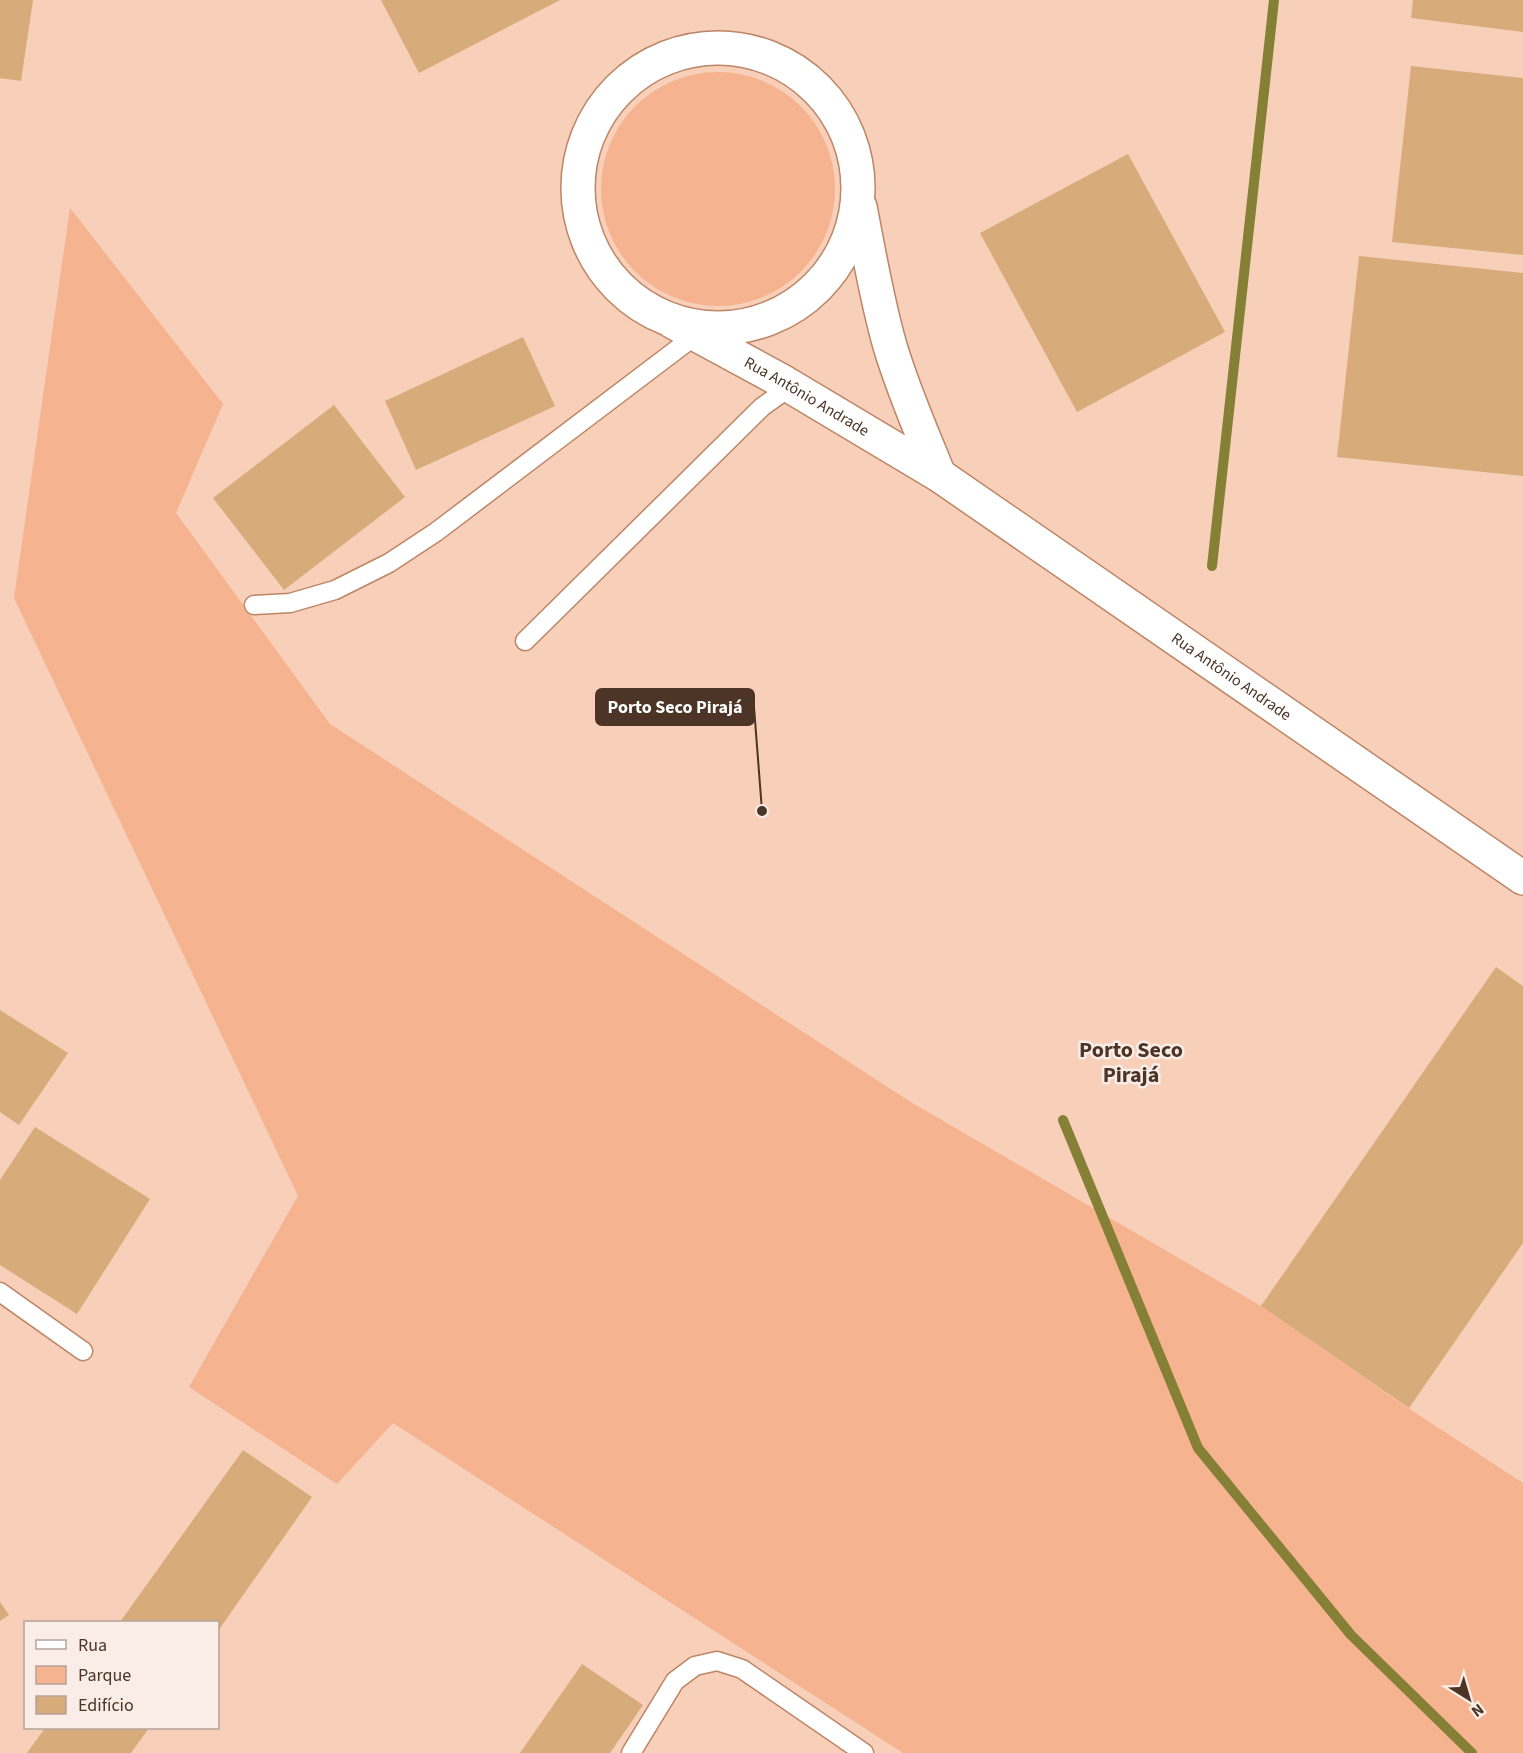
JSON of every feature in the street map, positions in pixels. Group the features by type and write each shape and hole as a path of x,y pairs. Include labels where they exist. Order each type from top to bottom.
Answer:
{"street":[{"name":"Rua Antônio Andrade","path":"858,197 853,150 833,106 799,72 755,52 707,48 660,60 620,87 591,126 578,172 580,220 598,265 631,300 790,387 939,475 1522,877"},
{"path":"684,328 722,329 761,322 796,305 826,278 847,244 858,197"},
{"path":"858,197 874,280 891,346 911,405 939,475"}],"lane":[{"path":"254,605 290,603 335,590 389,563 436,532 684,328"},
{"path":"525,641 762,407 790,387"},
{"path":"0,1292 83,1351"},
{"path":"631,1753 675,1681 695,1666 717,1661 742,1669 864,1753"}],"shaded area":[{"name":"Porto Seco Pirajá","path":"0,0 1523,0 1523,1753 0,1753"}],"green space":[{"path":"706,72 730,72 773,85 801,106 822,134 833,166 835,189 833,212 822,244 801,272 773,293 752,301 730,306 706,306 663,293 644,280 627,263 614,244 606,223 601,201 601,177 614,134 627,115 644,98 663,85 684,77"},
{"path":"70,208 223,404 176,513 330,724 909,1101 1261,1306 1408,1408 1523,1483 1523,1753 903,1753 393,1423 337,1484 189,1387 298,1196 14,598"}],"building":[{"path":"0,0 33,0 21,81 0,78"},
{"path":"381,0 560,0 419,73"},
{"path":"1413,0 1523,0 1523,32 1411,18"},
{"path":"1411,66 1523,78 1523,255 1392,242"},
{"path":"1128,154 1225,332 1077,412 980,233"},
{"path":"1359,256 1523,273 1523,476 1337,457"},
{"path":"523,337 555,406 416,470 385,401"},
{"path":"334,405 405,497 284,590 213,498"},
{"path":"1496,967 1523,986 1523,1243 1409,1408 1261,1306"},
{"path":"0,1010 68,1053 19,1125 0,1112"},
{"path":"35,1127 150,1199 77,1314 0,1265 0,1180"},
{"path":"243,1450 312,1497 219,1630 219,1621 121,1621"},
{"path":"0,1602 9,1615 0,1621"},
{"path":"582,1664 643,1705 610,1753 520,1753"},
{"path":"44,1729 148,1729 131,1753 27,1753"}],"waterway":[{"path":"1212,566 1274,0"},
{"path":"1063,1120 1198,1448 1351,1635 1472,1753"}],"place":[{"name":"Porto Seco Pirajá","path":"762,811"}],"district":[{"name":"Porto Seco Pirajá","path":"1131,1062"}]}
